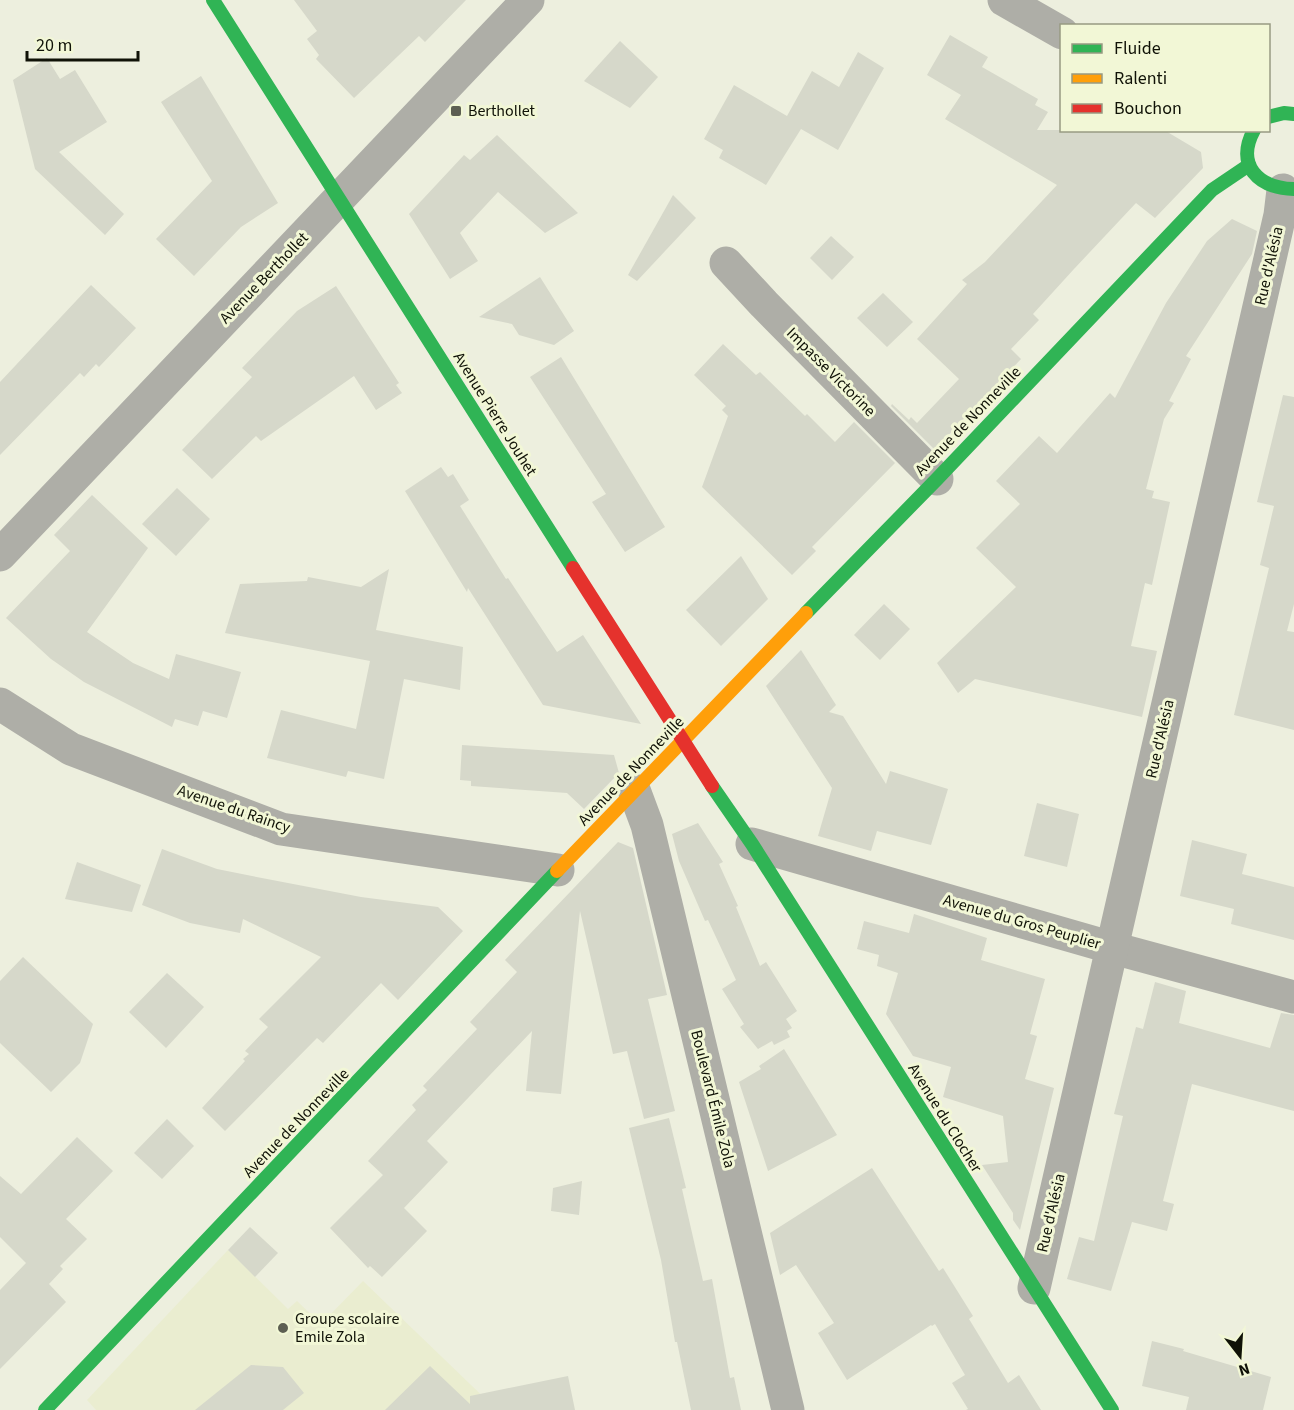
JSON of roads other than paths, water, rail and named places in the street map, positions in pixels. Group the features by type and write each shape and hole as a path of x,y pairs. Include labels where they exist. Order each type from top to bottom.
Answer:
{"street":[{"name":"Avenue Pierre Jouhet","path":"213,0 682,740 752,844"},
{"name":"Avenue Berthollet","path":"0,555 528,0"},
{"path":"1007,1 1060,32"},
{"path":"1270,123 1284,113 1294,114"},
{"path":"1253,136 1257,177 1268,186 1288,190"},
{"name":"Avenue de Nonneville","path":"45,1410 634,790 1212,190 1253,136"},
{"name":"Rue d'Alésia","path":"1034,1288 1280,215 1288,190"},
{"name":"Impasse Victorine","path":"726,263 937,478"},
{"name":"Avenue du Raincy","path":"0,704 71,749 281,829 558,870"},
{"name":"Boulevard Émile Zola","path":"634,790 647,825 788,1410"},
{"name":"Avenue du Gros Peuplier","path":"752,844 1113,948 1294,997"},
{"name":"Avenue du Clocher","path":"752,844 1112,1410"}],"place":[{"name":"Berthollet","path":"456,111"},
{"name":"Groupe scolaire Emile Zola","path":"283,1328"}]}
